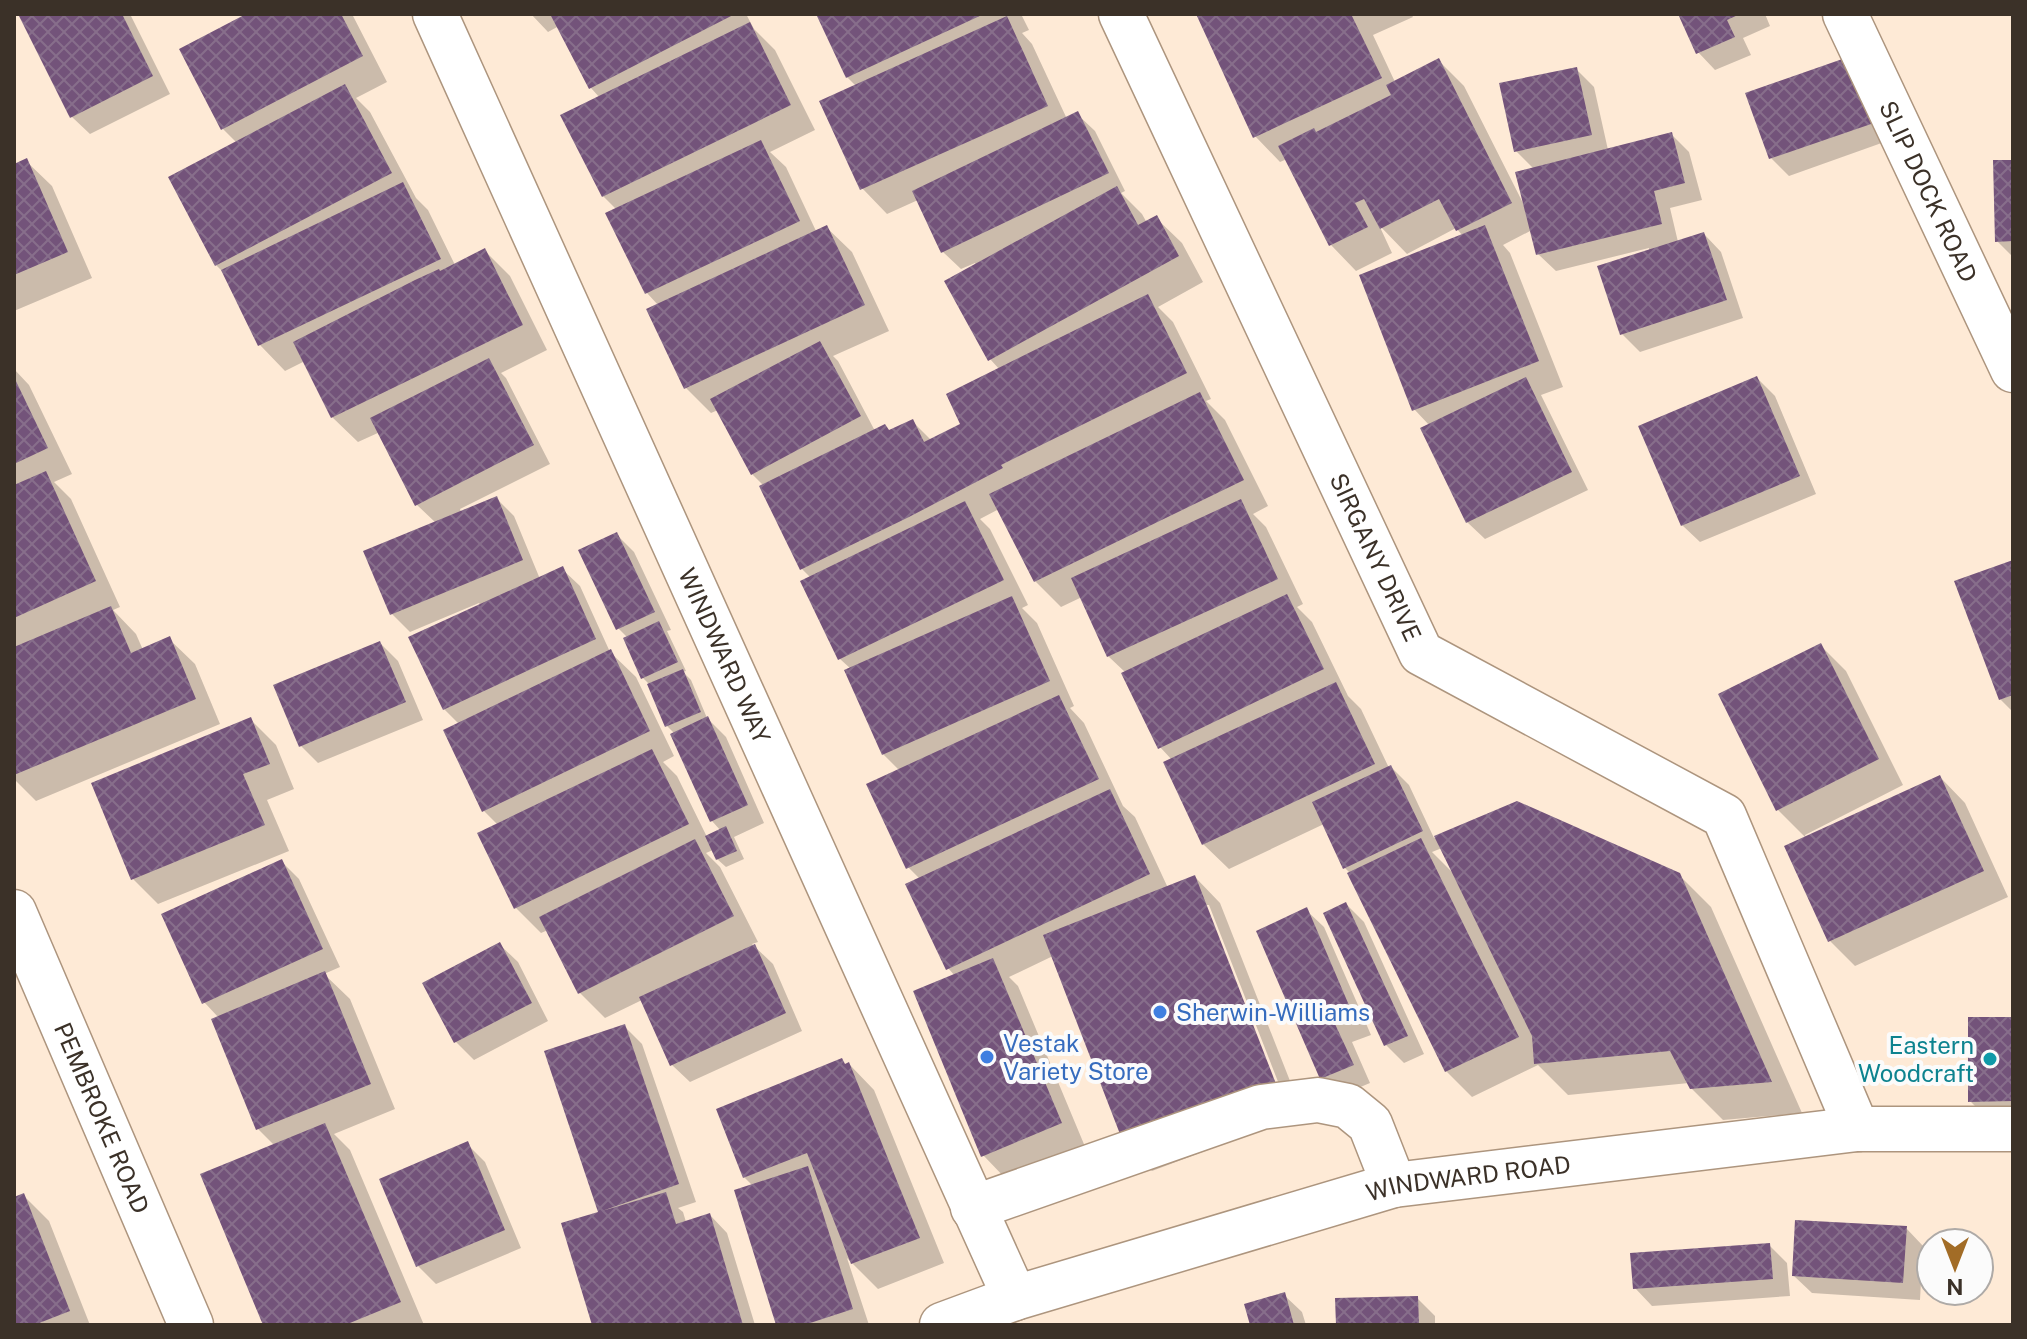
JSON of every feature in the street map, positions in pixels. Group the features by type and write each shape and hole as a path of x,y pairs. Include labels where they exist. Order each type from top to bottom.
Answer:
{"street":[{"name":"WINDWARD WAY","path":"435,14 1015,1298"},
{"name":"SIRGANY DRIVE","path":"1121,14 1421,653 1724,816 1857,1129"},
{"name":"SLIP DOCK ROAD","path":"1845,14 2013,370"},
{"name":"PEMBROKE ROAD","path":"14,912 191,1325"},
{"path":"973,1208 1261,1107 1318,1100 1348,1106 1370,1124 1394,1185"},
{"name":"WINDWARD ROAD","path":"942,1325 1015,1298 1394,1185 1857,1129 2013,1129"}],"building":[{"path":"18,14 122,14 153,76 70,118"},
{"path":"246,14 341,14 363,56 221,130 179,49"},
{"path":"550,14 735,14 589,89"},
{"path":"816,14 984,14 846,78"},
{"path":"1196,14 1351,14 1382,78 1253,138"},
{"path":"1678,14 1740,14 1727,20 1735,37 1696,54"},
{"path":"1007,16 1048,106 860,190 819,101"},
{"path":"750,22 791,105 602,197 560,115"},
{"path":"1851,56 1874,123 1769,159 1745,93"},
{"path":"1439,58 1512,203 1456,231 1439,199 1380,229 1364,199 1355,203 1368,227 1329,246 1278,146 1314,128 1316,132 1391,95 1386,85"},
{"path":"1577,67 1592,135 1514,152 1499,83"},
{"path":"345,84 392,173 215,266 168,177"},
{"path":"1078,111 1109,173 941,253 912,191"},
{"path":"1672,132 1685,183 1654,191 1662,224 1536,255 1515,172"},
{"path":"761,140 800,221 645,294 605,213"},
{"path":"27,158 68,252 14,275 14,164"},
{"path":"1993,160 2013,160 2013,241 1995,242"},
{"path":"403,182 441,259 258,346 221,270"},
{"path":"1117,186 1138,225 1157,215 1179,256 988,361 944,281"},
{"path":"827,225 865,305 684,389 646,309"},
{"path":"1485,225 1539,361 1412,411 1359,275"},
{"path":"1704,232 1727,300 1620,335 1597,266"},
{"path":"485,248 523,325 331,418 293,342"},
{"path":"1148,294 1187,373 800,570 759,486 885,424 889,430 913,419 924,442 960,424 946,394"},
{"path":"820,341 861,416 751,475 710,399"},
{"path":"489,358 534,445 415,506 370,418"},
{"path":"1757,376 1800,476 1681,526 1638,426"},
{"path":"14,377 48,448 14,464"},
{"path":"1526,377 1572,472 1466,523 1420,428"},
{"path":"1200,392 1244,480 1034,582 989,494"},
{"path":"46,471 96,581 14,618 14,485"},
{"path":"497,496 523,560 390,615 363,551"},
{"path":"1241,499 1278,579 1107,657 1071,578"},
{"path":"965,501 1004,580 838,660 800,581"},
{"path":"617,532 655,612 616,630 578,550"},
{"path":"2013,560 2013,695 1999,700 1954,581"},
{"path":"563,566 596,639 443,710 408,637"},
{"path":"1287,594 1324,669 1158,749 1121,673"},
{"path":"1012,596 1050,681 882,755 844,670"},
{"path":"111,606 131,653 170,636 196,699 14,775 14,647"},
{"path":"659,621 678,662 641,679 623,638"},
{"path":"380,641 406,702 299,747 273,685"},
{"path":"1821,643 1879,759 1776,811 1718,694"},
{"path":"611,649 650,731 482,812 443,730"},
{"path":"683,669 701,712 665,727 647,684"},
{"path":"1336,682 1375,764 1202,845 1163,762"},
{"path":"1059,695 1099,779 906,869 866,784"},
{"path":"708,716 748,805 710,822 670,734"},
{"path":"251,717 270,764 243,774 265,825 131,880 91,783"},
{"path":"652,749 689,824 514,909 477,833"},
{"path":"1391,765 1423,831 1343,869 1312,802"},
{"path":"1940,775 1984,871 1828,942 1784,846"},
{"path":"1110,789 1150,874 946,970 905,884"},
{"path":"1517,801 1680,873 1772,1082 1690,1089 1670,1051 1534,1064 1532,1036 1434,836"},
{"path":"726,826 737,851 716,860 705,836"},
{"path":"1421,838 1519,1037 1445,1072 1347,873"},
{"path":"695,839 734,916 578,994 539,917"},
{"path":"282,859 323,949 202,1004 161,914"},
{"name":"Sherwin-Williams","path":"1195,875 1278,1089 1125,1147 1043,935"},
{"path":"1346,902 1408,1036 1384,1046 1323,913"},
{"path":"1307,907 1354,1017 1335,1024 1354,1065 1320,1079 1256,931"},
{"path":"500,942 532,1003 454,1043 422,983"},
{"path":"755,944 786,1013 670,1066 639,997"},
{"name":"Vestak Variety Store","path":"993,958 1062,1123 981,1157 913,991"},
{"path":"325,971 371,1084 256,1130 211,1019"},
{"name":"Eastern Woodcraft","path":"1968,1017 2013,1017 2013,1101 1968,1102"},
{"path":"625,1024 679,1184 602,1211 666,1192 676,1224 710,1213 743,1325 592,1325 561,1223 598,1212 544,1051"},
{"path":"842,1058 845,1064 849,1062 920,1238 851,1264 807,1153 743,1178 716,1109"},
{"path":"325,1123 401,1302 345,1325 263,1325 200,1174"},
{"path":"468,1141 505,1230 416,1267 379,1179"},
{"path":"808,1166 853,1309 804,1325 776,1325 734,1190"},
{"path":"24,1193 70,1311 34,1325 14,1325 14,1197"},
{"path":"1795,1220 1907,1226 1903,1283 1792,1276"},
{"path":"1770,1243 1773,1279 1633,1289 1630,1253"},
{"path":"1285,1292 1294,1325 1250,1325 1244,1304"},
{"path":"1418,1296 1419,1325 1336,1325 1335,1298"}],"place":[{"name":"Sherwin-Williams","path":"1160,1012"},
{"name":"Vestak Variety Store","path":"987,1057"},
{"name":"Eastern Woodcraft","path":"1990,1059"}]}
